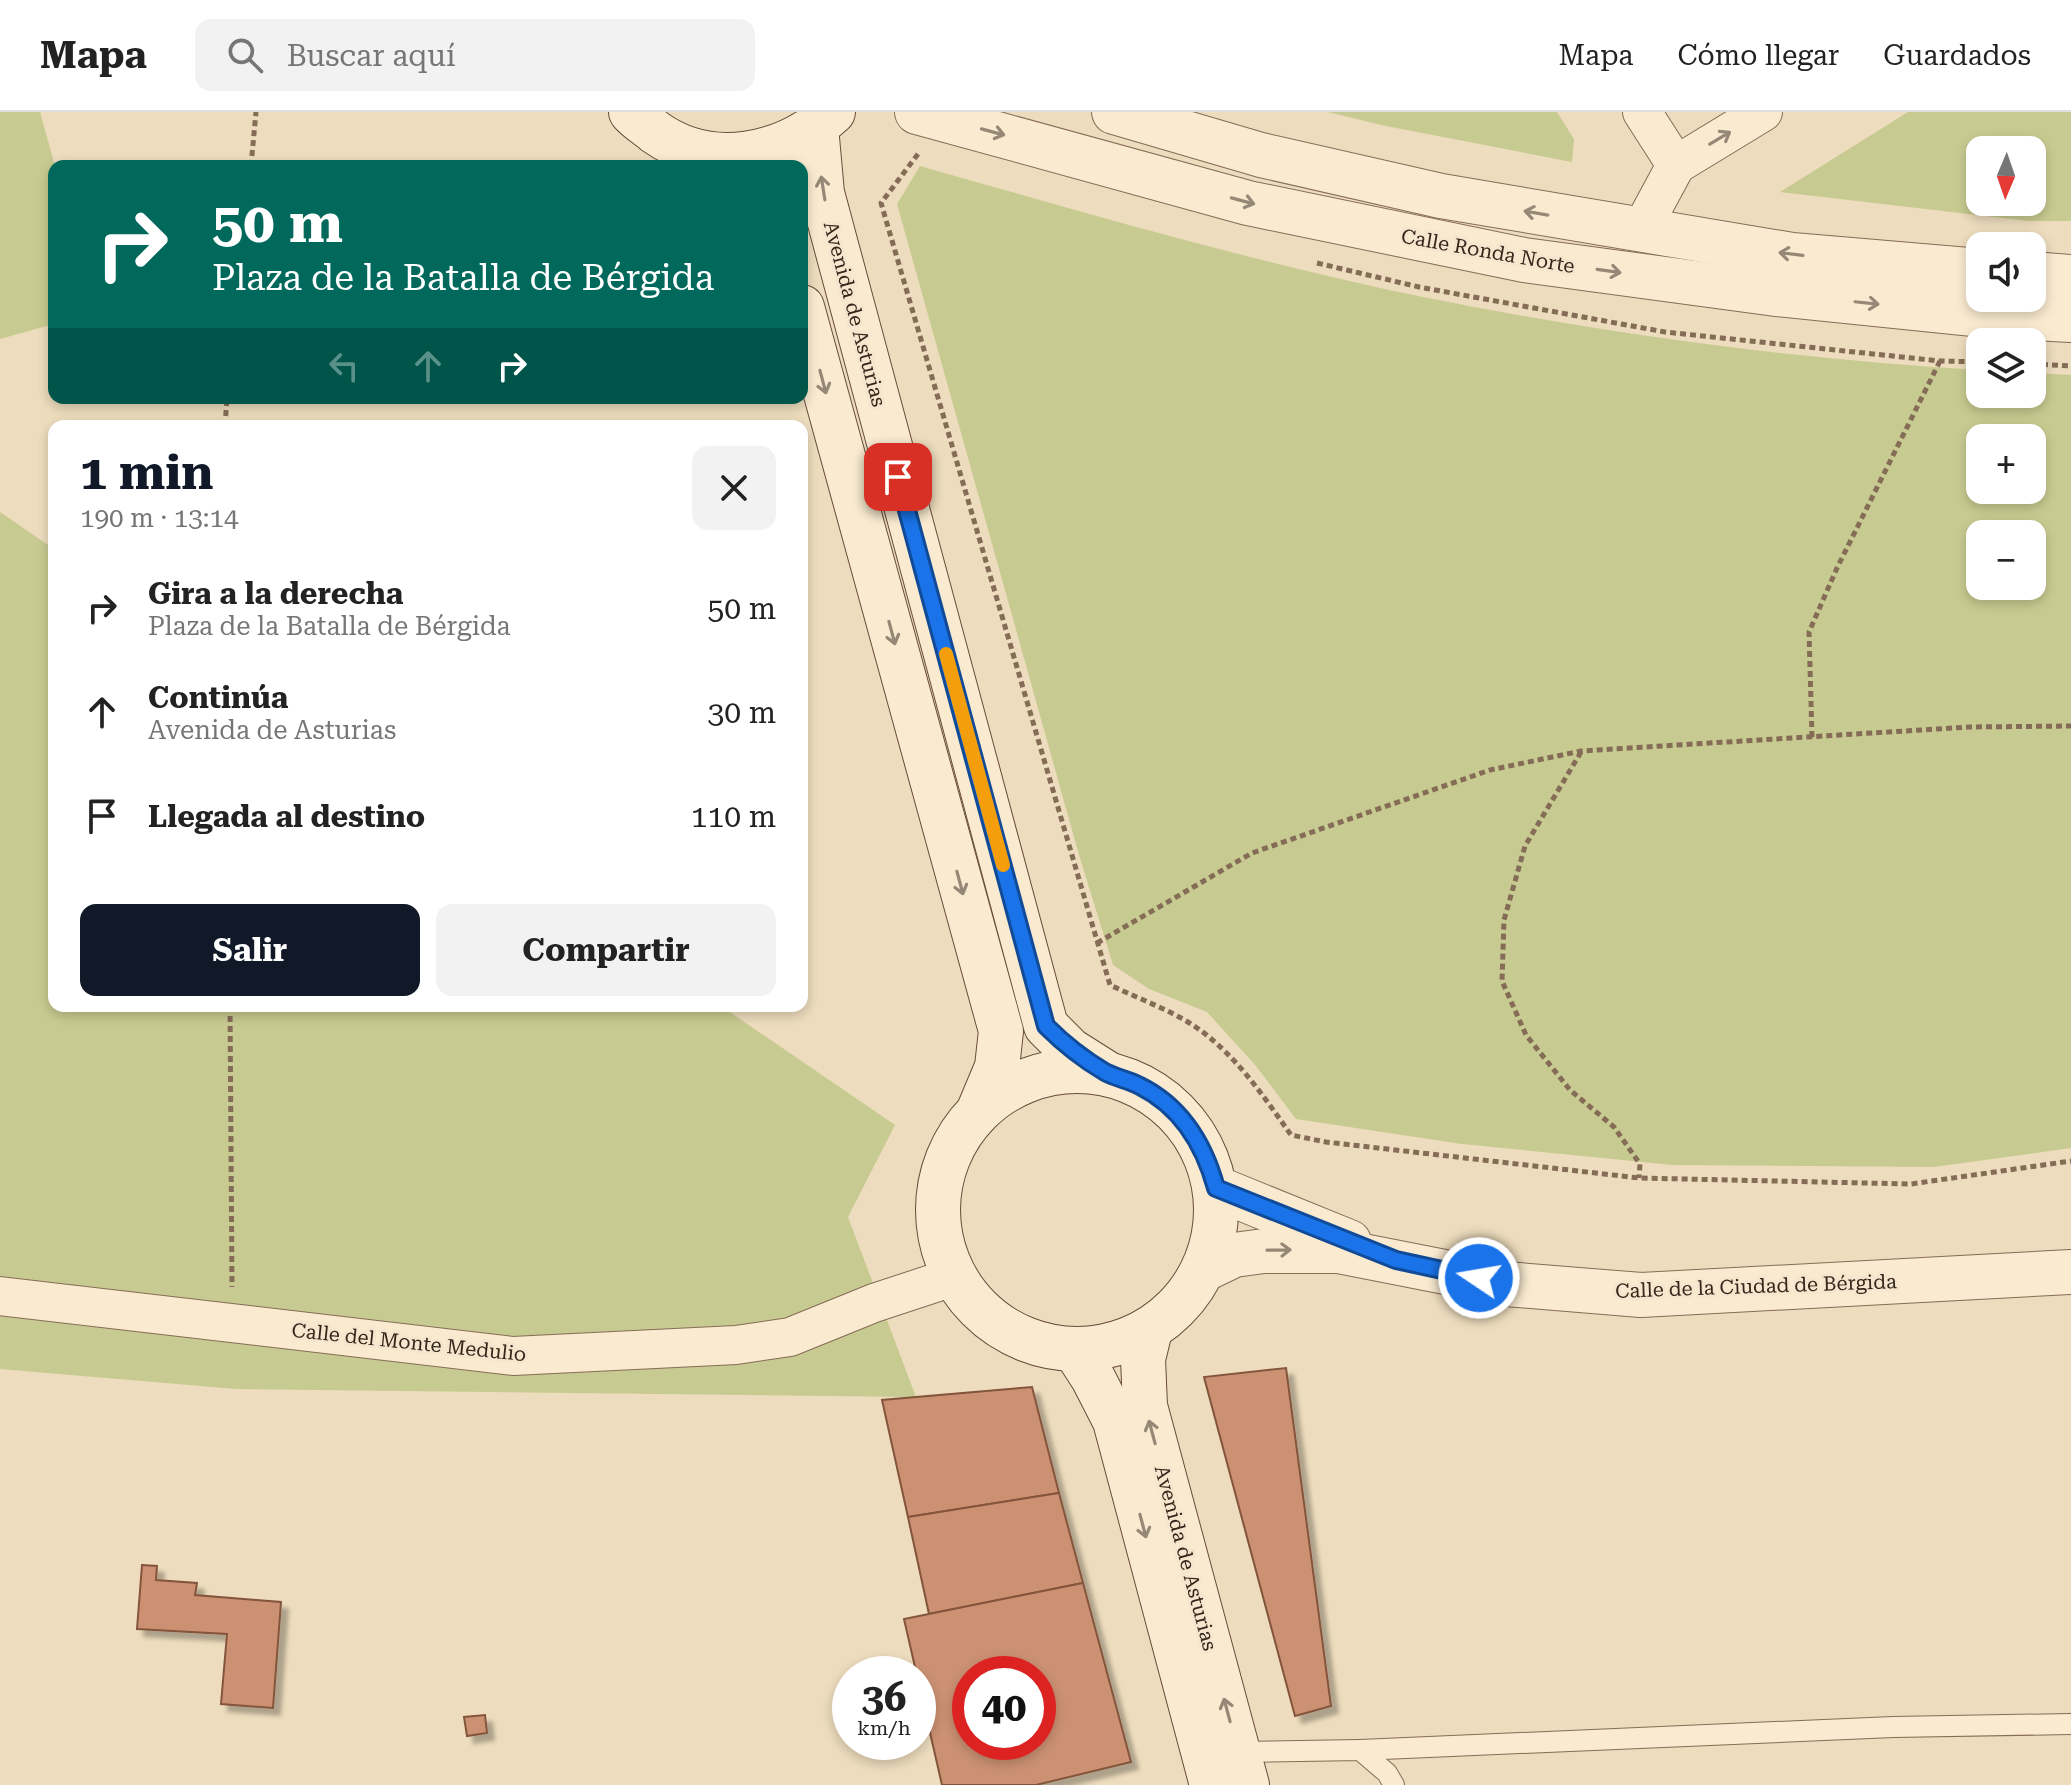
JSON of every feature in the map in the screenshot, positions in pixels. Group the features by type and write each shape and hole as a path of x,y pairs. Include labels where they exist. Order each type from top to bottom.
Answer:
{"main road":[{"path":"631,112 669,141 740,160"},
{"path":"1114,112 1261,155 1441,196 1792,255 1966,270"},
{"path":"747,160 784,145 825,120"},
{"name":"Avenida de Asturias","path":"825,120 822,193 1046,1026 1070,1050 1108,1074"},
{"name":"Calle Ronda Norte","path":"921,128 1248,203 1524,260 1776,294 1993,316 2071,320"},
{"path":"2046,275 2071,277"},
{"path":"808,329 1001,1031 997,1067 979,1110 952,1146 938,1189 939,1234 953,1277 984,1316 1026,1341 1075,1350 1114,1345 1150,1330 1182,1304 1205,1269 1216,1229 1216,1188 1207,1156 1183,1119 1167,1103 1140,1085 1108,1074 1074,1071 1039,1076 1007,1089 979,1110"},
{"name":"Calle de la Ciudad de Bérgida","path":"1216,1188 1396,1260"},
{"name":"Calle de la Ciudad de Bérgida","path":"1205,1269 1234,1255 1264,1251 1338,1251 1506,1284 1641,1295 2071,1272"},
{"name":"Avenida de Asturias","path":"1150,1330 1143,1359 1145,1406 1233,1774"},
{"name":"Avenida de Asturias","path":"1075,1350 1115,1421 1233,1774"}],"street":[{"path":"1642,112 1676,165"},
{"path":"1641,230 1676,165 1763,112"},
{"name":"Calle del Monte Medulio","path":"0,1296 513,1356 736,1345 790,1337 874,1303 953,1277"}],"lane":[{"path":"1233,1774 1360,1750 1893,1727 2071,1724"},
{"path":"1360,1750 1387,1773 1394,1785"}],"path":[{"path":"252,160 256,112"},
{"path":"921,128 881,203 1110,985 1181,1018 1224,1050 1263,1095 1291,1135 1326,1142 1639,1178 1911,1184 2071,1161"},
{"path":"1812,737 1809,632 1837,568 1940,361"},
{"path":"2046,365 2071,366"},
{"path":"1097,943 1252,853 1490,770 1581,751 1969,727 2071,726"},
{"path":"1581,751 1525,846 1504,920 1502,981 1526,1035 1570,1090 1614,1127 1640,1164 1639,1178"},
{"path":"229,1324 232,1278 230,1012"}],"green space":[{"path":"0,112 40,112 53,160 48,160 48,326 0,339"},
{"path":"1328,112 1557,112 1574,139 1572,162 1381,125"},
{"path":"1908,112 2071,112 2071,221 2028,221 1985,216 2046,216 2046,136 1966,136 1966,214 1780,192"},
{"path":"920,166 1233,253 1423,297 1700,343 1966,369 1966,408 2046,408 2046,374 2071,375 2071,1148 1934,1167 1673,1165 1462,1144 1296,1119 1256,1066 1207,1012 1149,989 1113,965 1079,855 897,204"},
{"path":"0,512 48,545 48,1012 730,1012 895,1125 848,1217 916,1397 236,1389 0,1369"}],"building":[{"path":"1286,1368 1331,1706 1295,1716 1204,1377"},
{"path":"1032,1387 1059,1493 908,1517 882,1400"},
{"path":"1059,1493 1083,1583 929,1614 908,1517"},
{"path":"142,1565 157,1566 156,1580 197,1583 195,1595 281,1602 273,1708 221,1704 227,1634 137,1629"},
{"path":"1083,1583 1131,1762 1036,1785 942,1785 936,1759 936,1656 912,1656 904,1619"},
{"path":"485,1715 487,1733 467,1736 464,1717"}],"slow traffic":[{"path":"946,654 1003,865"}],"route":[{"path":"898,477 1046,1026 1070,1050 1108,1074 1140,1085 1167,1103 1190,1127 1207,1156 1216,1188 1396,1260 1479,1278"}]}
